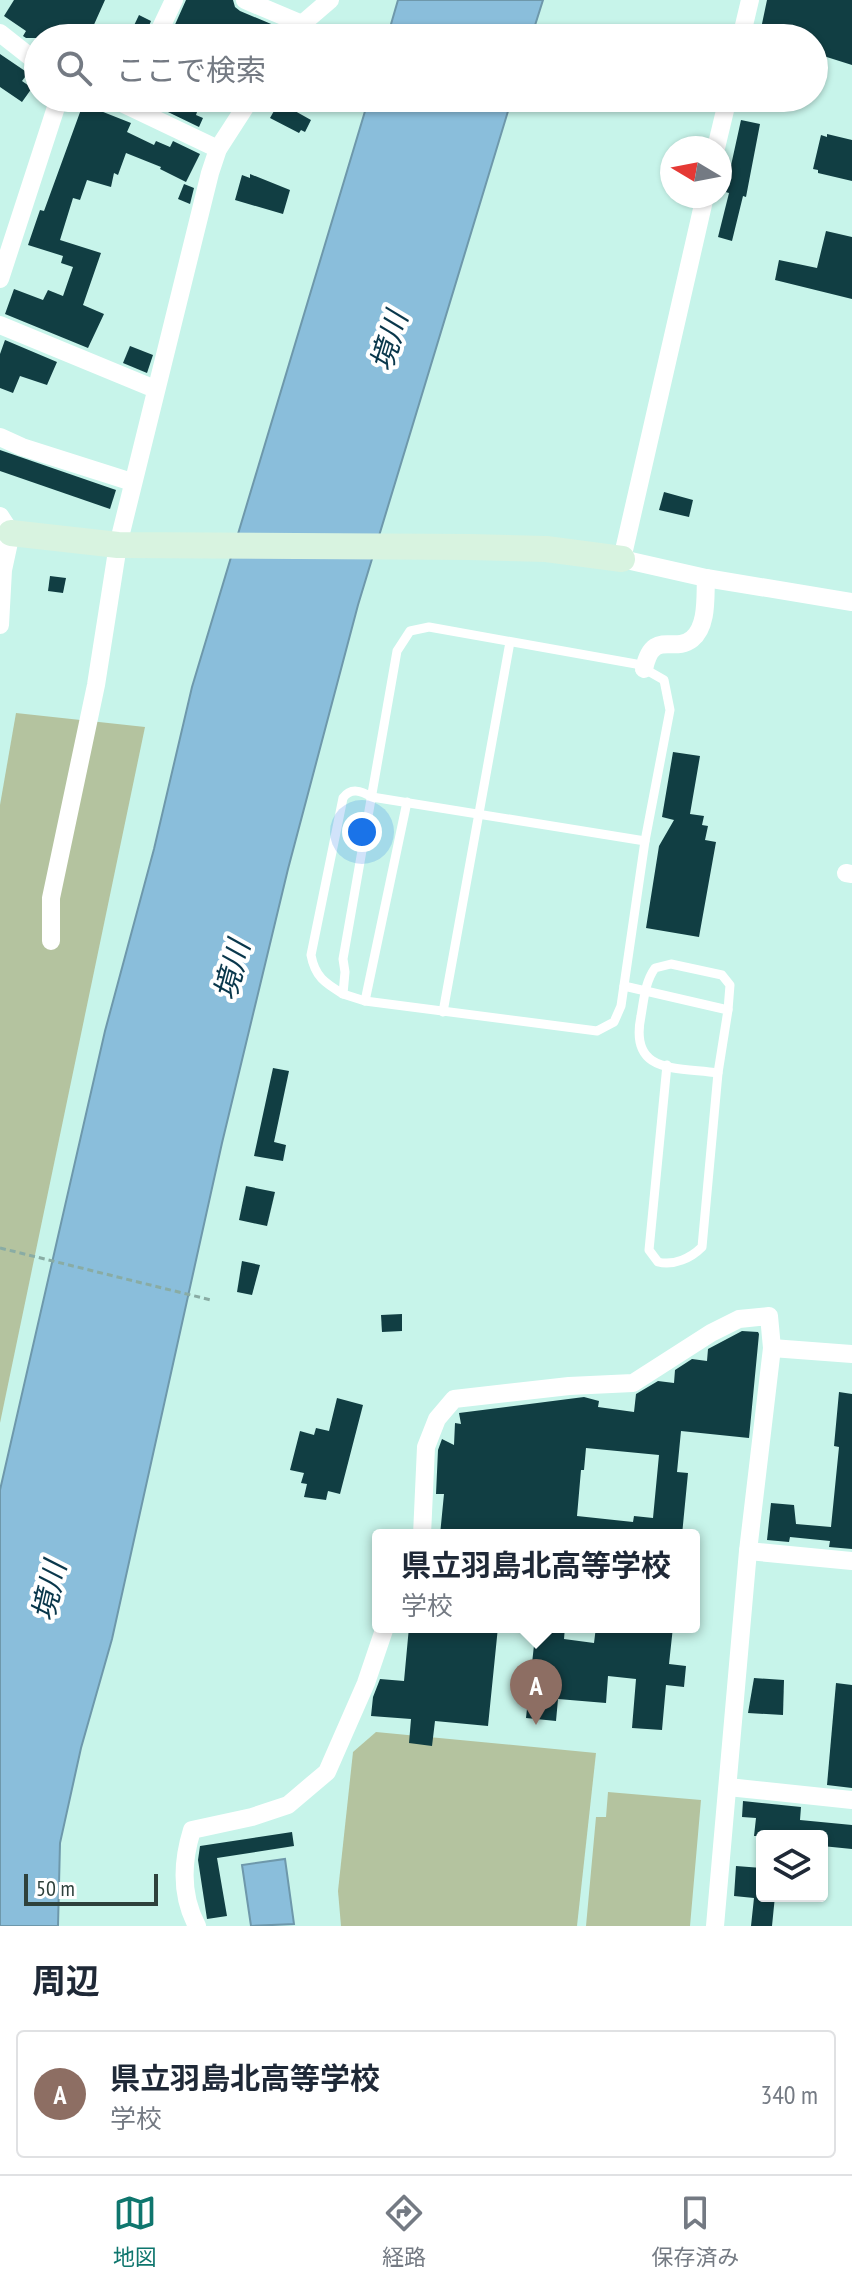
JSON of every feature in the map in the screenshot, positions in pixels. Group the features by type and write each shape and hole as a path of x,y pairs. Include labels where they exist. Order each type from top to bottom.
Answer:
{"street":[{"path":"163,24 174,0"},
{"path":"245,0 284,24"},
{"path":"304,24 330,0"},
{"path":"744,24 750,0"},
{"path":"0,33 24,52"},
{"path":"0,279 54,112"},
{"path":"145,112 218,149"},
{"path":"51,941 51,898 96,685 118,545 132,482 218,149 242,112"},
{"path":"719,136 725,112"},
{"path":"622,559 702,208"},
{"path":"0,325 155,389"},
{"path":"0,437 132,482"},
{"path":"0,625 6,525 118,545 546,549 622,559 706,578 852,602"},
{"path":"644,669 647,657 658,645 689,641 697,632 704,613 706,578"},
{"path":"422,1529 426,1447 437,1419 454,1399 569,1386 633,1383 711,1333 739,1319 769,1316 772,1348 748,1551 715,1926"},
{"path":"772,1348 852,1354"},
{"path":"748,1551 852,1561"},
{"path":"197,1926 189,1911 183,1859 192,1830 252,1817 288,1805 327,1772 366,1683 383,1633"},
{"path":"728,1787 852,1800"}],"lane":[{"path":"343,994 343,959 372,797 397,651 410,631 429,627 636,664 664,680 670,710 645,841 621,1006 614,1022 597,1031 365,1001 343,994 322,982 314,969 311,955 343,798 347,793 355,790 372,797 645,841"},
{"path":"443,1012 510,642"},
{"path":"365,1001 407,802"},
{"path":"667,1065 649,1250 658,1262 669,1265 695,1254 702,1247 718,1073 730,985 722,975 709,972 671,964 655,968 649,978 638,1026 639,1049 647,1059 718,1073"},
{"path":"624,986 728,1010"}],"path":[{"path":"0,1248 211,1300"}],"green space":[{"path":"16,713 145,727 0,1423 0,805"},
{"path":"376,1732 596,1753 577,1926 341,1926 338,1891 353,1752"},
{"path":"608,1792 701,1800 690,1926 586,1926 596,1817 606,1817"}],"water":[{"path":"398,0 543,0 535,24 391,24"},
{"name":"境川","path":"365,112 508,112 358,605 288,869 222,1143 112,1639 81,1748 60,1843 58,1926 0,1926 0,1490 105,1031 154,849 192,687"},
{"path":"285,1859 294,1924 251,1926 242,1865"}],"building":[{"path":"14,0 105,0 94,24 24,24 24,30 4,16"},
{"path":"186,0 233,0 240,11 271,24 175,24"},
{"path":"767,0 852,0 852,65 828,57 828,24 762,24"},
{"path":"139,15 151,21 150,24 135,24"},
{"path":"0,54 24,70 24,99 22,102 0,87"},
{"path":"80,112 103,112 131,123 127,132 154,145 156,141 170,147 173,141 200,154 186,182 161,167 126,153 118,175 114,173 111,187 87,180 80,200 73,198 60,240 101,253 83,305 104,314 88,348 5,314 14,289 43,300 48,290 63,296 73,267 61,263 63,256 28,245 40,210 44,211"},
{"path":"168,112 197,112 196,115 203,118 199,127"},
{"path":"273,112 297,112 311,120 305,132 301,130 299,133 270,118"},
{"path":"741,120 760,124 746,197 743,196 732,241 718,237 725,208 732,208 732,161"},
{"path":"827,134 852,140 852,181 813,169 821,135 827,137"},
{"path":"250,174 290,190 283,214 235,200 242,175 250,178"},
{"path":"184,184 194,188 190,204 178,199"},
{"path":"826,231 852,237 852,299 775,280 779,260 817,268"},
{"path":"5,340 57,362 47,385 20,376 13,393 0,388 0,354"},
{"path":"130,346 153,355 147,373 123,363"},
{"path":"0,450 116,490 110,509 0,471"},
{"path":"664,492 693,500 689,517 659,510"},
{"path":"50,576 66,578 63,593 48,591"},
{"path":"673,752 700,756 690,814 704,816 702,825 708,826 705,840 716,842 699,937 646,928 659,846 674,820 662,817"},
{"path":"273,1068 289,1071 274,1142 286,1145 283,1161 254,1156"},
{"path":"246,1186 275,1192 267,1226 239,1220"},
{"path":"242,1261 260,1265 252,1295 237,1292"},
{"path":"402,1314 402,1331 382,1332 381,1315"},
{"path":"742,1331 758,1332 749,1438 681,1431 677,1472 688,1473 683,1529 441,1529 444,1494 436,1494 438,1450 442,1439 454,1445 455,1423 461,1424 459,1413 584,1397 599,1401 598,1407 634,1412 636,1394 658,1381 674,1383 675,1370 692,1359 707,1361 708,1349","holes":["586,1448 659,1455 653,1518 634,1516 633,1522 577,1516"]},
{"path":"839,1392 852,1394 852,1549 829,1547 830,1541 790,1537 789,1542 767,1540 771,1503 794,1505 796,1524 831,1527 839,1447 834,1446"},
{"path":"337,1398 363,1405 340,1494 328,1491 326,1500 304,1497 307,1484 301,1483 304,1473 290,1470 300,1431 314,1435 316,1428 329,1431"},
{"path":"408,1633 497,1633 488,1726 435,1721 432,1746 409,1743 411,1719 371,1716 373,1697 380,1679 404,1681"},
{"path":"535,1633 564,1633 564,1639 594,1643 595,1633 672,1633 669,1664 686,1666 684,1687 666,1685 662,1730 632,1728 636,1679 608,1676 606,1703 558,1699 556,1721 526,1718"},
{"path":"754,1678 784,1680 783,1715 748,1713"},
{"path":"836,1683 852,1685 852,1788 827,1785"},
{"path":"743,1801 801,1807 800,1820 852,1825 852,1849 828,1847 828,1830 756,1830 754,1836 756,1818 742,1817"},
{"path":"292,1832 294,1846 217,1858 227,1916 207,1919 198,1860 200,1846"},
{"path":"736,1866 756,1868 756,1902 774,1902 772,1926 751,1926 754,1898 734,1896"}],"place":[{"name":"県立羽島北高等学校","path":"536,1725"}]}
